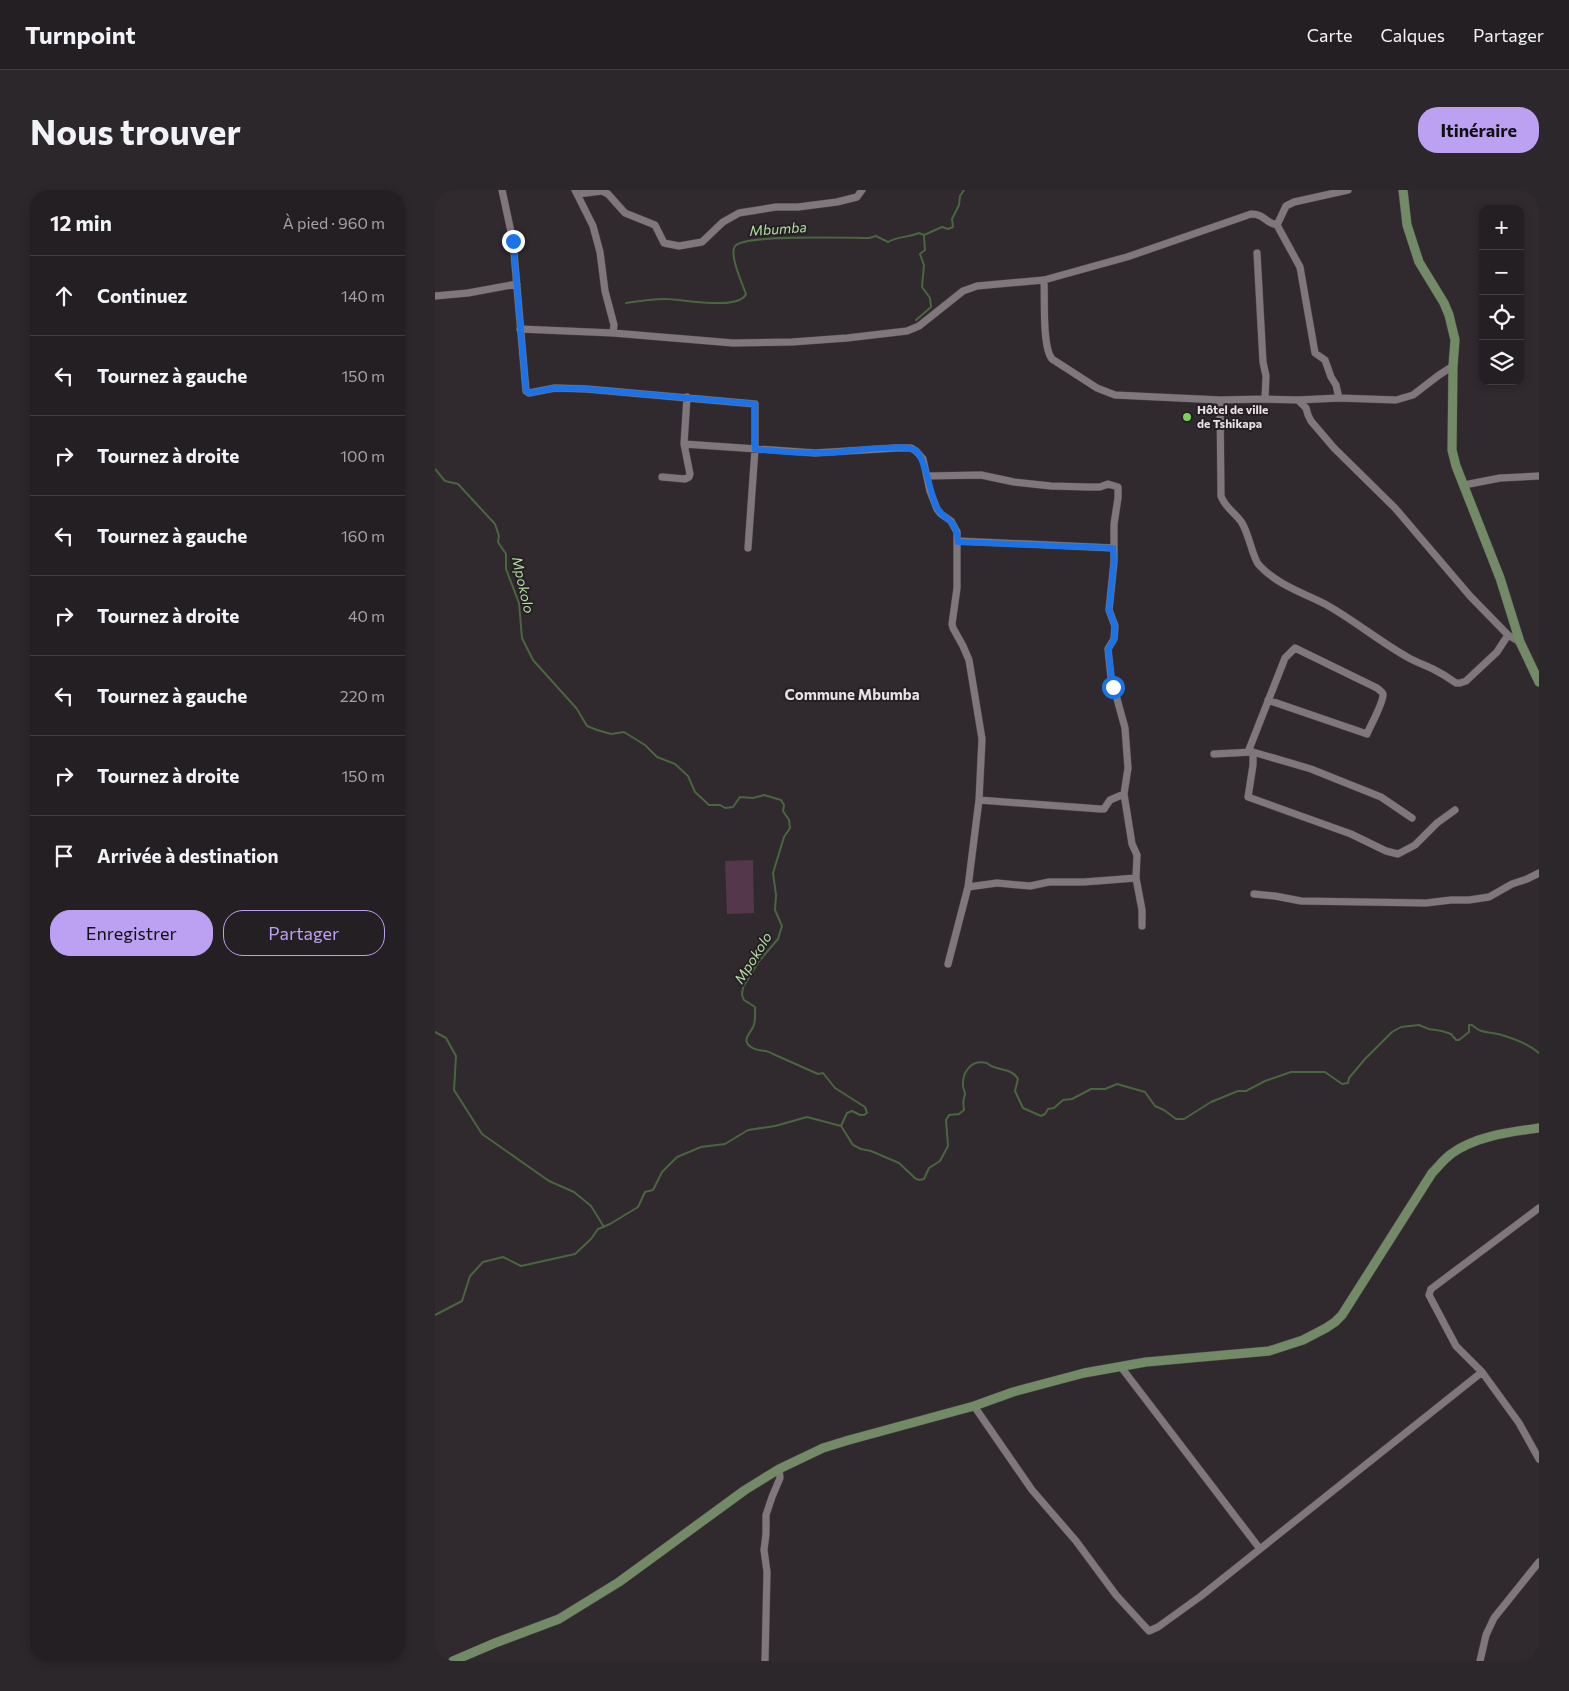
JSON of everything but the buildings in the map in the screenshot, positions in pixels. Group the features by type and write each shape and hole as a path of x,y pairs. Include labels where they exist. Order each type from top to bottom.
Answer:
{"main road":[{"path":"1403,190 1407,225 1419,262 1444,303 1455,340 1453,366 1453,450 1456,466 1500,578 1520,642 1539,682"},
{"path":"453,1661 559,1619 619,1582 745,1490 779,1469 823,1448 1084,1373 1193,1357 1269,1351 1303,1340 1326,1328 1342,1315 1427,1181 1450,1154 1476,1141 1514,1131 1539,1128"}],"street":[{"path":"502,190 513,241 526,391 529,393 555,388 687,397 755,404 755,449 748,548"},
{"path":"613,333 614,325 605,291 600,252 593,226 577,192 602,191 608,194 625,213 655,225 664,243 679,246 702,242 723,222 739,213 776,207 798,207 837,202 857,197 862,190"},
{"path":"1277,226 1286,206 1294,202 1348,190"},
{"path":"520,329 613,333 733,342 793,342 907,331 919,326 963,291 977,286 1044,280 1127,257 1251,214 1259,214 1277,226 1301,267 1315,353 1325,360 1336,385 1339,398"},
{"path":"1257,253 1263,362 1266,376 1265,399"},
{"path":"1044,280 1046,342 1047,350 1052,359 1097,388 1110,393 1220,400 1339,398 1396,400 1413,395 1453,366"},
{"path":"435,296 468,293 517,284"},
{"path":"662,476 685,479 690,474 683,444 687,397"},
{"path":"1220,400 1221,496 1224,504 1238,517 1243,525 1252,545 1256,562 1260,567 1285,585 1325,605 1366,629 1409,658 1433,669 1456,683 1466,681 1497,652 1508,635"},
{"path":"1298,400 1307,408 1311,421 1334,448 1395,508 1470,596 1508,635 1520,642"},
{"path":"683,444 815,453 911,448 917,451 923,459 930,491 937,509 951,521 957,532 957,588 952,624 969,660 982,739 979,800 968,887 948,964"},
{"path":"927,476 981,475 1014,482 1051,486 1088,487 1112,485 1118,487 1109,610 1115,626 1114,639 1108,650 1111,677 1125,728 1128,752 1128,768 1124,794 1132,844 1137,855 1138,869 1136,878 1142,910 1142,926"},
{"path":"1464,485 1500,478 1539,476"},
{"path":"958,542 1113,548"},
{"path":"1268,700 1367,734 1381,704 1383,695 1377,688 1295,648 1285,658 1268,700 1250,752 1253,765 1248,797 1351,834 1386,851 1398,854 1415,845 1437,823 1455,810"},
{"path":"1215,754 1250,752 1311,769 1381,798 1412,818"},
{"path":"979,800 1103,809 1111,800 1124,794"},
{"path":"1254,894 1301,901 1426,903 1469,900 1489,897 1512,884 1527,880 1539,873"},
{"path":"968,887 997,883 1030,886 1049,882 1084,882 1136,878"},
{"path":"1539,1208 1431,1289 1429,1293 1456,1346 1482,1372 1519,1423 1539,1459"},
{"path":"1121,1367 1260,1549"},
{"path":"974,1406 1032,1490 1076,1541 1116,1595 1147,1630 1152,1630 1201,1596 1482,1372"},
{"path":"765,1661 767,1572 764,1550 767,1534 766,1515 771,1497 780,1478 779,1469"},
{"path":"1480,1661 1486,1635 1494,1618 1539,1562"}],"shaded area":[{"path":"753,860 754,913 727,914 725,861"}],"waterway":[{"name":"Mbumba","path":"626,303 665,299 709,303 733,302 741,299 746,294 734,256 735,246 743,242 776,238 869,238 876,236 888,242 919,233 924,235 942,227 948,229 953,227 952,219 964,190"},
{"path":"916,320 931,307 930,298 922,287 924,265 920,254 925,250 924,236"},
{"name":"Mpokolo","path":"435,469 445,481 458,484 495,524 499,536 498,542 506,554 506,569 519,603 522,638 533,660 577,709 587,726 611,734 624,732 645,745 657,757 675,764 688,776 695,792 709,805 720,805 725,808 733,807 740,797 753,798 764,795 781,800 790,828 784,837 773,873 776,895 775,910 782,926 778,939 759,961 743,987 742,995 744,1000 755,1007 755,1022 746,1039 753,1049 770,1052 818,1074 823,1073 835,1088 865,1107 867,1113 864,1115 852,1111 847,1113 841,1126"},
{"path":"435,1315 462,1301 470,1276 483,1262 503,1257 521,1266 575,1254 591,1239 598,1229 638,1207 645,1192 653,1190 662,1172 677,1157 701,1147 725,1144 748,1130 775,1126 807,1117 841,1126 853,1145 899,1163 916,1179 924,1179 929,1168 940,1161 948,1146 946,1120 949,1115 959,1114 964,1110 964,1076 969,1068 976,1063 987,1063 992,1067 1013,1073 1018,1079 1015,1091 1023,1108 1041,1116 1048,1109 1054,1108 1063,1100 1072,1099 1091,1089 1105,1089 1117,1084 1145,1092 1155,1106 1176,1119 1184,1119 1211,1102 1238,1091 1246,1091 1265,1081 1291,1072 1325,1072 1342,1084 1348,1083 1349,1078 1365,1059 1392,1032 1401,1027 1419,1025 1451,1034 1456,1040 1459,1040 1469,1032 1469,1025 1472,1025 1481,1031 1520,1041 1539,1053"},
{"path":"435,1032 446,1038 456,1056 454,1090 482,1134 549,1181 574,1192 591,1206 604,1227"}],"place":[{"name":"Hôtel de ville de Tshikapa","path":"1187,417"}],"district":[{"name":"Commune Mbumba","path":"852,695"}],"route":[{"path":"513,241 526,391 529,393 555,388 587,389 755,404 755,449 815,453 896,448 911,448 917,451 923,459 930,491 937,509 951,521 957,532 958,542 1113,548 1114,562 1109,610 1115,626 1114,639 1108,650 1113,687"}]}
